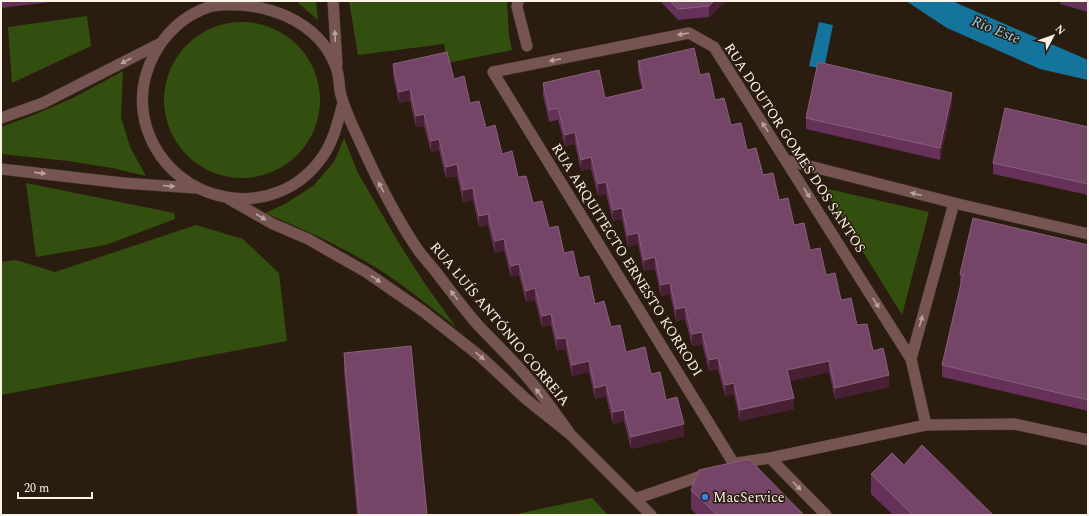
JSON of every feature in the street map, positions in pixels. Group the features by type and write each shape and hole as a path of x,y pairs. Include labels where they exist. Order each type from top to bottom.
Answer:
{"street":[{"path":"182,21 199,1"},
{"path":"198,189 178,176 163,160 151,140 145,121 142,101 144,80 150,63 161,42 173,28 202,9 226,2 242,1 273,6 287,12 316,34 330,56 337,71"},
{"path":"1,169 123,183 198,189 228,198 246,199 262,197 288,187 301,179 316,166 324,155 333,138 343,103 337,71 333,1"},
{"path":"518,1 527,46"},
{"name":"RUA DOUTOR GOMES DOS SANTOS","path":"493,72 689,33 714,47 911,359 926,426"},
{"path":"1,118 43,103 161,42"},
{"name":"RUA ARQUITECTO ERNESTO KORRODI","path":"493,72 727,466"},
{"name":"RUA LUÍS ANTÓNIO CORREIA","path":"343,103 380,186 415,245 476,322 528,378 571,435"},
{"path":"786,160 954,203 1088,234"},
{"name":"RUA LUÍS ANTÓNIO CORREIA","path":"228,198 273,224 308,239 366,272 424,312 481,357 526,398 571,435 652,515"},
{"path":"911,359 954,203"},
{"path":"635,499 727,466 926,426 1014,424 1088,440"},
{"path":"770,458 826,515"}],"green space":[{"path":"296,1 316,1 318,20"},
{"path":"349,1 507,1 509,36 512,50 447,63 444,44 358,55"},
{"path":"87,16 91,46 12,83 8,27"},
{"path":"234,22 250,22 265,25 279,31 292,39 303,50 317,77 320,100 319,115 311,137 303,150 292,161 265,175 250,178 234,178 219,175 205,169 192,161 181,150 167,123 164,108 164,92 167,77 173,63 181,50 192,39 219,25"},
{"path":"123,71 121,117 130,147 146,176 112,168 68,161 1,154 1,127 75,97"},
{"path":"344,138 358,173 400,245 425,284 456,327 403,286 370,264 292,224 265,213 285,204 313,186 334,162"},
{"path":"26,183 174,213 175,219 106,245 36,257"},
{"path":"828,189 929,212 902,315 826,192"},
{"path":"196,225 243,239 279,273 287,341 1,395 1,262 16,260 55,272"},
{"path":"592,498 608,515 512,515"}],"water":[{"name":"Rio Este","path":"906,1 952,1 1088,60 1088,80 1040,69 947,28"},
{"path":"819,22 833,25 824,69 809,66"}],"building":[{"path":"670,1 714,1 709,6 678,9"},
{"path":"694,48 700,75 709,73 715,100 724,98 731,125 741,123 747,150 756,148 763,175 773,173 779,200 788,198 794,225 804,223 810,250 820,248 826,275 835,273 841,300 851,298 857,325 867,324 873,351 883,348 889,375 835,388 829,361 787,370 794,398 740,410 734,383 725,385 718,358 709,360 702,332 692,334 685,307 676,309 670,283 661,285 655,257 644,260 638,233 628,235 622,208 613,210 606,182 598,184 591,157 581,160 575,132 565,135 558,108 549,110 543,83 599,70 605,98 644,89 638,61"},
{"path":"447,52 454,79 464,76 470,103 479,101 486,128 495,125 502,154 512,151 518,177 526,176 533,203 542,201 549,228 558,226 564,253 573,251 579,278 589,276 595,304 604,301 611,327 620,325 626,352 645,347 651,374 660,372 666,400 677,397 684,424 631,437 624,410 613,412 606,385 595,388 589,361 572,365 566,338 557,339 551,314 542,316 535,288 526,291 519,264 511,266 504,239 495,241 488,214 479,216 473,188 463,190 457,164 446,167 439,139 431,141 424,114 416,116 410,89 399,92 393,64"},
{"path":"818,62 952,93 940,148 806,118"},
{"path":"1005,108 1088,127 1088,184 993,163"},
{"path":"973,218 1088,245 1088,400 942,365 963,275 960,274"},
{"path":"411,346 427,515 359,515 344,353"},
{"path":"922,445 993,515 913,515 871,474 892,453 904,465"},
{"path":"749,459 804,515 717,515 691,490 699,470"}],"place":[{"name":"MacService","path":"705,497"}]}
